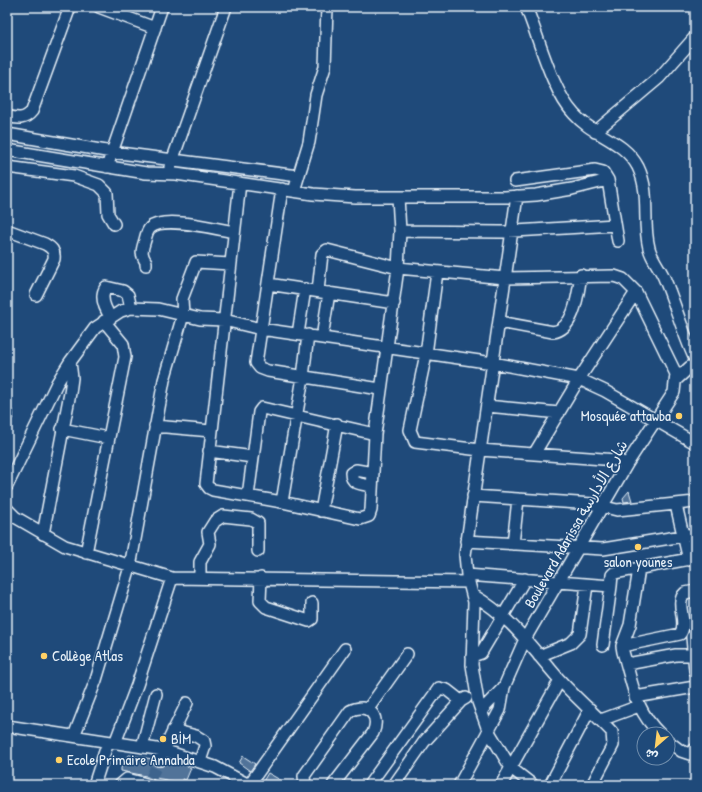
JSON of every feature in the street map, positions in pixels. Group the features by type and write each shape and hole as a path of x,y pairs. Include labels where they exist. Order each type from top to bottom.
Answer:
{"street":[{"path":"7,116 20,119 30,115 70,7"},
{"path":"99,7 155,28"},
{"path":"107,167 162,7"},
{"path":"168,174 226,7"},
{"path":"294,191 309,142 316,95 324,67 327,7"},
{"path":"526,7 562,99 574,115 595,132 621,146 639,169 645,191 649,248 665,280 692,363 677,379"},
{"path":"595,132 659,78 695,37"},
{"path":"7,134 112,152 298,176"},
{"path":"7,150 154,174 168,174 334,196 517,196 566,190 608,180"},
{"path":"7,167 74,176 99,185 107,193 108,214 114,224"},
{"path":"516,181 598,170 603,172 608,180 618,241"},
{"path":"240,183 206,481 209,488 360,519 366,518 371,510 375,434 398,268 400,231 398,197"},
{"path":"282,189 256,359 258,366 268,371 380,390"},
{"path":"517,196 464,555 473,595 472,656 476,693 481,711 488,730 511,768 533,785"},
{"path":"146,265 146,262 141,256 141,252 147,232 150,228 176,222 234,232"},
{"path":"400,231 500,232 512,230 615,225"},
{"path":"7,230 45,244 50,247 54,253 54,259 36,295"},
{"path":"318,291 322,254 327,250 398,268 438,272 505,278 581,275 614,276 623,279 636,292 676,374 677,379"},
{"path":"74,736 98,674 130,567 164,380 183,315 182,299 194,264 198,262 230,264"},
{"path":"438,272 426,354 410,430 413,440 418,444 617,460 627,464"},
{"path":"499,322 554,332 560,331 565,327 570,319 576,301 581,275"},
{"path":"268,284 394,303"},
{"path":"86,553 124,357 123,344 107,320 103,301 104,290 106,287 123,291 128,295 131,308"},
{"path":"282,502 303,377 305,289"},
{"path":"534,454 579,379 636,292"},
{"path":"322,338 330,293"},
{"path":"7,486 56,383 87,337 107,320 131,308 158,309 200,319 224,320 261,329 493,363 579,379 605,391 695,443"},
{"path":"43,534 70,393 72,374 70,362"},
{"name":"Boulevard Adarissa شارع الأدارسة","path":"458,785 500,710 504,687 525,639 627,464 674,392 677,379"},
{"path":"487,406 559,412"},
{"path":"248,496 261,409 266,408 375,434"},
{"path":"321,511 337,424"},
{"path":"155,426 211,431"},
{"path":"62,429 108,438"},
{"path":"209,451 253,457"},
{"path":"372,486 355,482 351,473 356,470 373,473"},
{"path":"473,496 593,504 617,510 695,502"},
{"path":"513,544 518,499"},
{"path":"603,646 612,575 614,573 692,559 676,505"},
{"path":"7,510 43,534 65,546 130,567 172,578 524,579 611,586"},
{"path":"200,578 200,562 210,544 208,532 211,525 219,517 223,516 251,519 258,523 258,551"},
{"path":"466,541 603,549 695,534"},
{"path":"639,569 630,625 622,646 637,702 643,715 653,726"},
{"path":"94,785 137,685 172,578"},
{"path":"260,578 260,601 266,607 309,622 312,618 312,603"},
{"path":"472,656 481,653 504,616 524,579"},
{"path":"539,656 570,643 580,634 587,585"},
{"path":"622,646 680,634 683,629 681,597 687,592 695,591"},
{"path":"473,595 504,616 560,680 612,732 614,739 611,751 592,785"},
{"path":"692,637 695,671"},
{"path":"7,726 142,747 161,755 200,761 246,784 345,649"},
{"path":"368,709 407,654"},
{"path":"627,664 676,655 693,655"},
{"path":"501,785 560,680"},
{"name":"Boulevard Adarissa شارع الأدارسة","path":"481,711 504,687"},
{"path":"601,720 637,702 695,687"},
{"path":"369,785 439,688 447,690 461,701"},
{"path":"394,785 424,742 461,701 476,693"},
{"path":"142,747 156,694"},
{"path":"161,755 187,703"},
{"path":"305,785 304,776 350,711 359,707 368,709 376,720 376,726 373,733 332,785"},
{"path":"550,785 590,709"},
{"path":"173,730 196,736 204,741 205,746 200,761"},
{"path":"676,746 690,754 695,749"},
{"path":"120,785 127,779 150,783"}],"building":[{"path":"629,491 632,501 624,502 623,498"},
{"path":"129,755 152,759 153,764 156,766 163,766 166,761 181,763 191,768 186,780 182,779 181,783 121,771 121,768"},
{"path":"243,756 255,764 250,771 239,763"},
{"path":"268,773 282,781 279,785 265,785 262,783"}],"tunnel":[{"path":"151,778 159,760"}],"place":[{"name":"Mosquée attawba","path":"679,416"},
{"name":"salon younes","path":"638,547"},
{"name":"Collège Atlas","path":"44,656"},
{"name":"BİM","path":"163,739"},
{"name":"Ecole Primaire Annahda","path":"59,760"}]}
